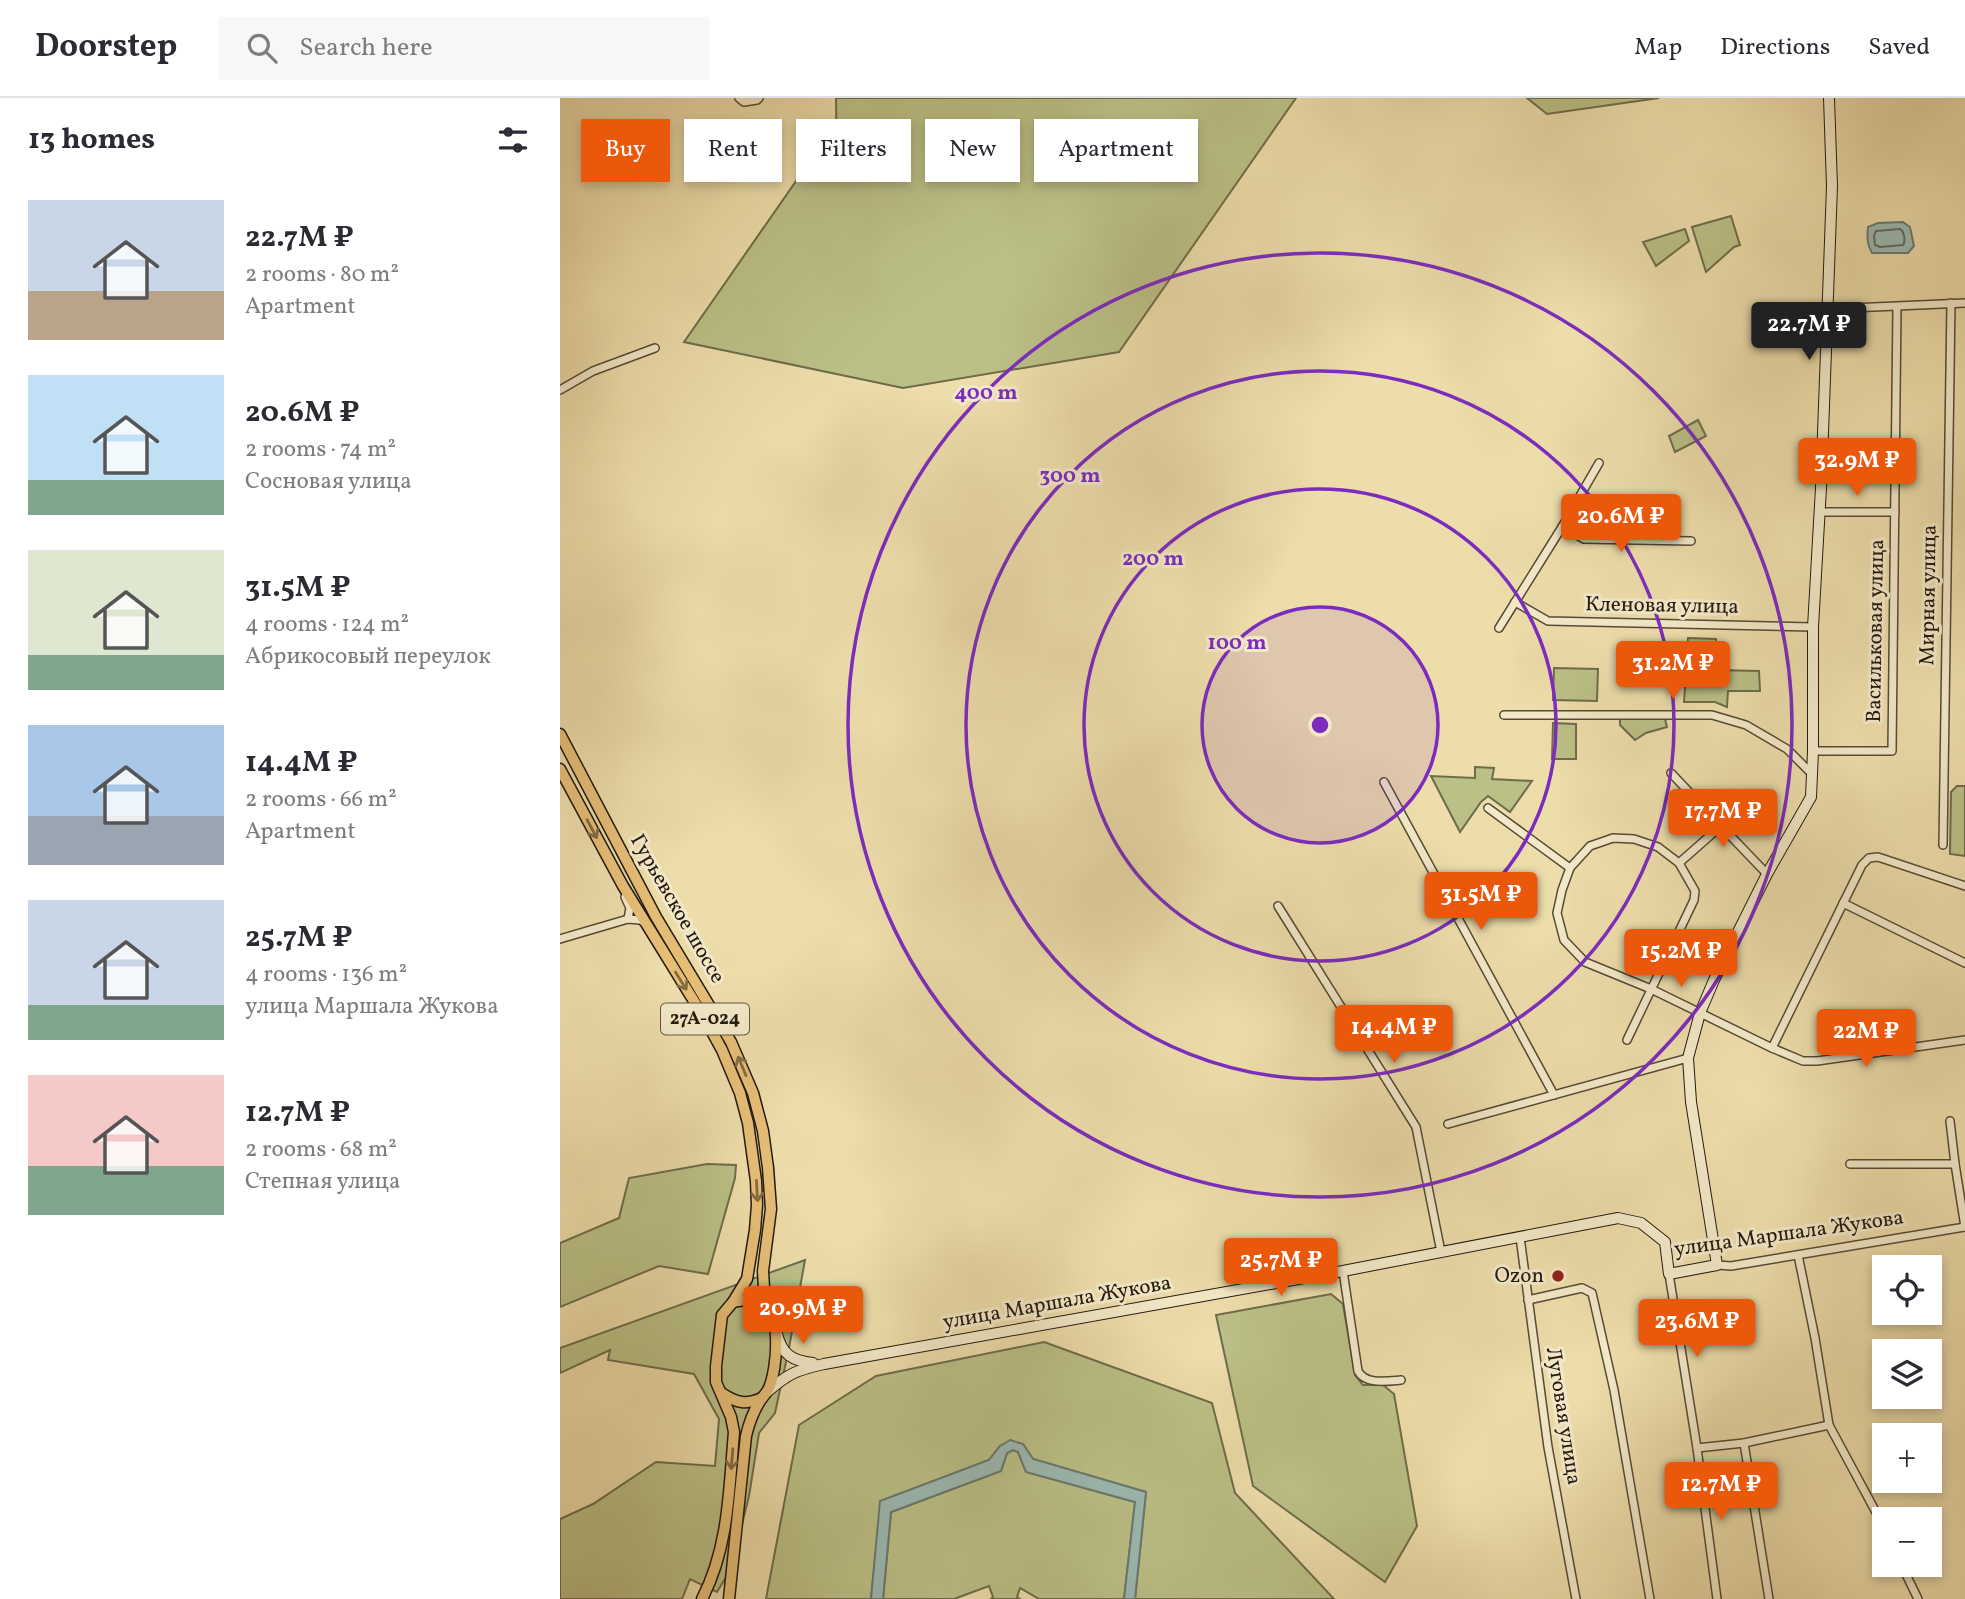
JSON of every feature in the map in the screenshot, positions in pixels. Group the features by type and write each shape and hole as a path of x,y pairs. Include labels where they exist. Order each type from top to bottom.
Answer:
{"main road":[{"name":"Гурьевское шоссе","path":"560,734 656,917 731,1042 753,1093 763,1131 768,1168 771,1209 763,1271 766,1298 771,1311"},
{"name":"Гурьевское шоссе","path":"560,769 604,852 722,1050 740,1093 755,1164 757,1205 750,1270 744,1286 733,1302"},
{"path":"733,1302 760,1301 771,1311"},
{"name":"27А-024","path":"702,1599 719,1560 725,1530 734,1432 732,1417 716,1382 716,1374 722,1315 733,1302"},
{"name":"27А-024","path":"729,1599 746,1436 749,1422 772,1375 776,1330 771,1311"},
{"path":"722,1393 740,1403 748,1403 764,1395"}],"street":[{"path":"739,98 744,102 759,98"},
{"path":"1717,1265 1691,1102 1688,1058 1700,1013 1714,980 1767,874 1811,797 1813,627 1832,186 1829,98"},
{"name":"Мирная улица","path":"1943,845 1951,303"},
{"path":"1828,309 1965,303"},
{"name":"Васильковая улица","path":"1813,751 1892,751 1897,307"},
{"path":"560,390 593,371 654,348"},
{"path":"1499,628 1599,463"},
{"path":"1819,512 1895,512"},
{"path":"1562,527 1584,540 1691,541"},
{"name":"Кленовая улица","path":"1515,602 1548,621 1813,627"},
{"path":"1504,715 1712,715 1746,725 1787,749 1813,775"},
{"path":"1671,773 1767,874"},
{"path":"1384,782 1554,1095"},
{"path":"1488,808 1570,868"},
{"path":"1679,863 1720,825"},
{"path":"1627,1040 1651,989 1694,900 1695,891 1679,863 1658,847 1634,839 1614,838 1590,846 1570,868 1562,890 1557,913 1564,940 1585,962 1651,989 1803,1061 1965,1040"},
{"path":"604,852 607,865 630,908 628,919"},
{"path":"1772,1048 1862,865 1869,858 1878,857 1965,886"},
{"path":"1843,903 1965,962"},
{"path":"1278,906 1416,1127 1441,1252"},
{"path":"560,939 628,919 646,923"},
{"path":"1448,1124 1688,1058"},
{"path":"1950,1121 1965,1227"},
{"path":"1850,1164 1955,1164"},
{"name":"улица Маршала Жукова","path":"764,1395 789,1374 824,1364 1343,1271 1618,1218 1642,1223 1665,1242 1669,1274 1965,1227"},
{"name":"Луговая улица","path":"1520,1237 1548,1447 1576,1599"},
{"path":"1798,1255 1829,1425 1873,1507"},
{"path":"1343,1271 1360,1376 1367,1380 1401,1380"},
{"path":"1669,1274 1697,1448 1717,1599"},
{"path":"1528,1300 1582,1288 1592,1293 1614,1390 1650,1599"},
{"name":"улица Маршала Жукова","path":"776,1330 779,1343 788,1356 801,1362 824,1364"},
{"path":"1697,1448 1744,1443 1829,1425"},
{"path":"1744,1443 1769,1599"},
{"path":"1907,1577 1918,1599"}],"green space":[{"path":"836,98 1296,98 1119,352 903,388 684,342 796,181 911,182 911,119 836,119"},
{"path":"1527,98 1659,98 1547,114"},
{"path":"1731,216 1740,245 1734,247 1706,272 1692,227"},
{"path":"1685,229 1689,241 1656,266 1643,242"},
{"path":"1698,420 1706,436 1675,452 1669,436"},
{"path":"1688,638 1716,639 1716,670 1759,671 1760,691 1728,691 1727,707 1715,702 1684,702"},
{"path":"1554,668 1598,669 1597,701 1553,700"},
{"path":"1620,719 1665,719 1667,727 1646,733 1635,740 1620,725"},
{"path":"1553,723 1576,724 1576,759 1552,759"},
{"path":"1475,767 1494,768 1492,779 1532,781 1510,812 1488,796 1460,832 1431,776 1475,778"},
{"path":"1957,786 1965,786 1965,856 1950,854 1951,792"},
{"path":"707,1164 736,1165 735,1178 708,1274 659,1266 560,1307 560,1243 619,1218 629,1178"},
{"path":"805,1260 775,1413 759,1433 749,1496 731,1569 717,1592 690,1579 682,1599 560,1599 560,1519 593,1504 656,1462 715,1466 719,1419 694,1374 608,1360 610,1350 560,1373 560,1348"},
{"path":"1331,1294 1343,1304 1355,1375 1363,1385 1383,1385 1394,1394 1417,1526 1385,1582 1253,1486 1216,1315"},
{"path":"1044,1342 1212,1403 1235,1493 1334,1599 1135,1599 1146,1492 1033,1459 1023,1444 1000,1446 989,1460 881,1501 871,1599 766,1599 799,1425 876,1376"},
{"path":"1013,1450 1018,1452 1026,1472 1135,1502 1124,1599 1039,1599 1020,1588 1017,1597 1020,1599 991,1599 993,1597 989,1586 954,1599 883,1599 891,1512 1001,1471 1007,1453"}],"water":[{"path":"1903,222 1910,227 1914,246 1908,253 1872,253 1868,241 1868,227 1878,223"},
{"path":"1010,1440 1023,1444 1033,1459 1146,1492 1135,1599 1124,1599 1135,1502 1026,1472 1018,1452 1013,1450 1007,1453 1001,1471 891,1512 883,1599 871,1599 880,1501 989,1460 1000,1446"}],"place":[{"name":"Ozon","path":"1558,1276"}]}
